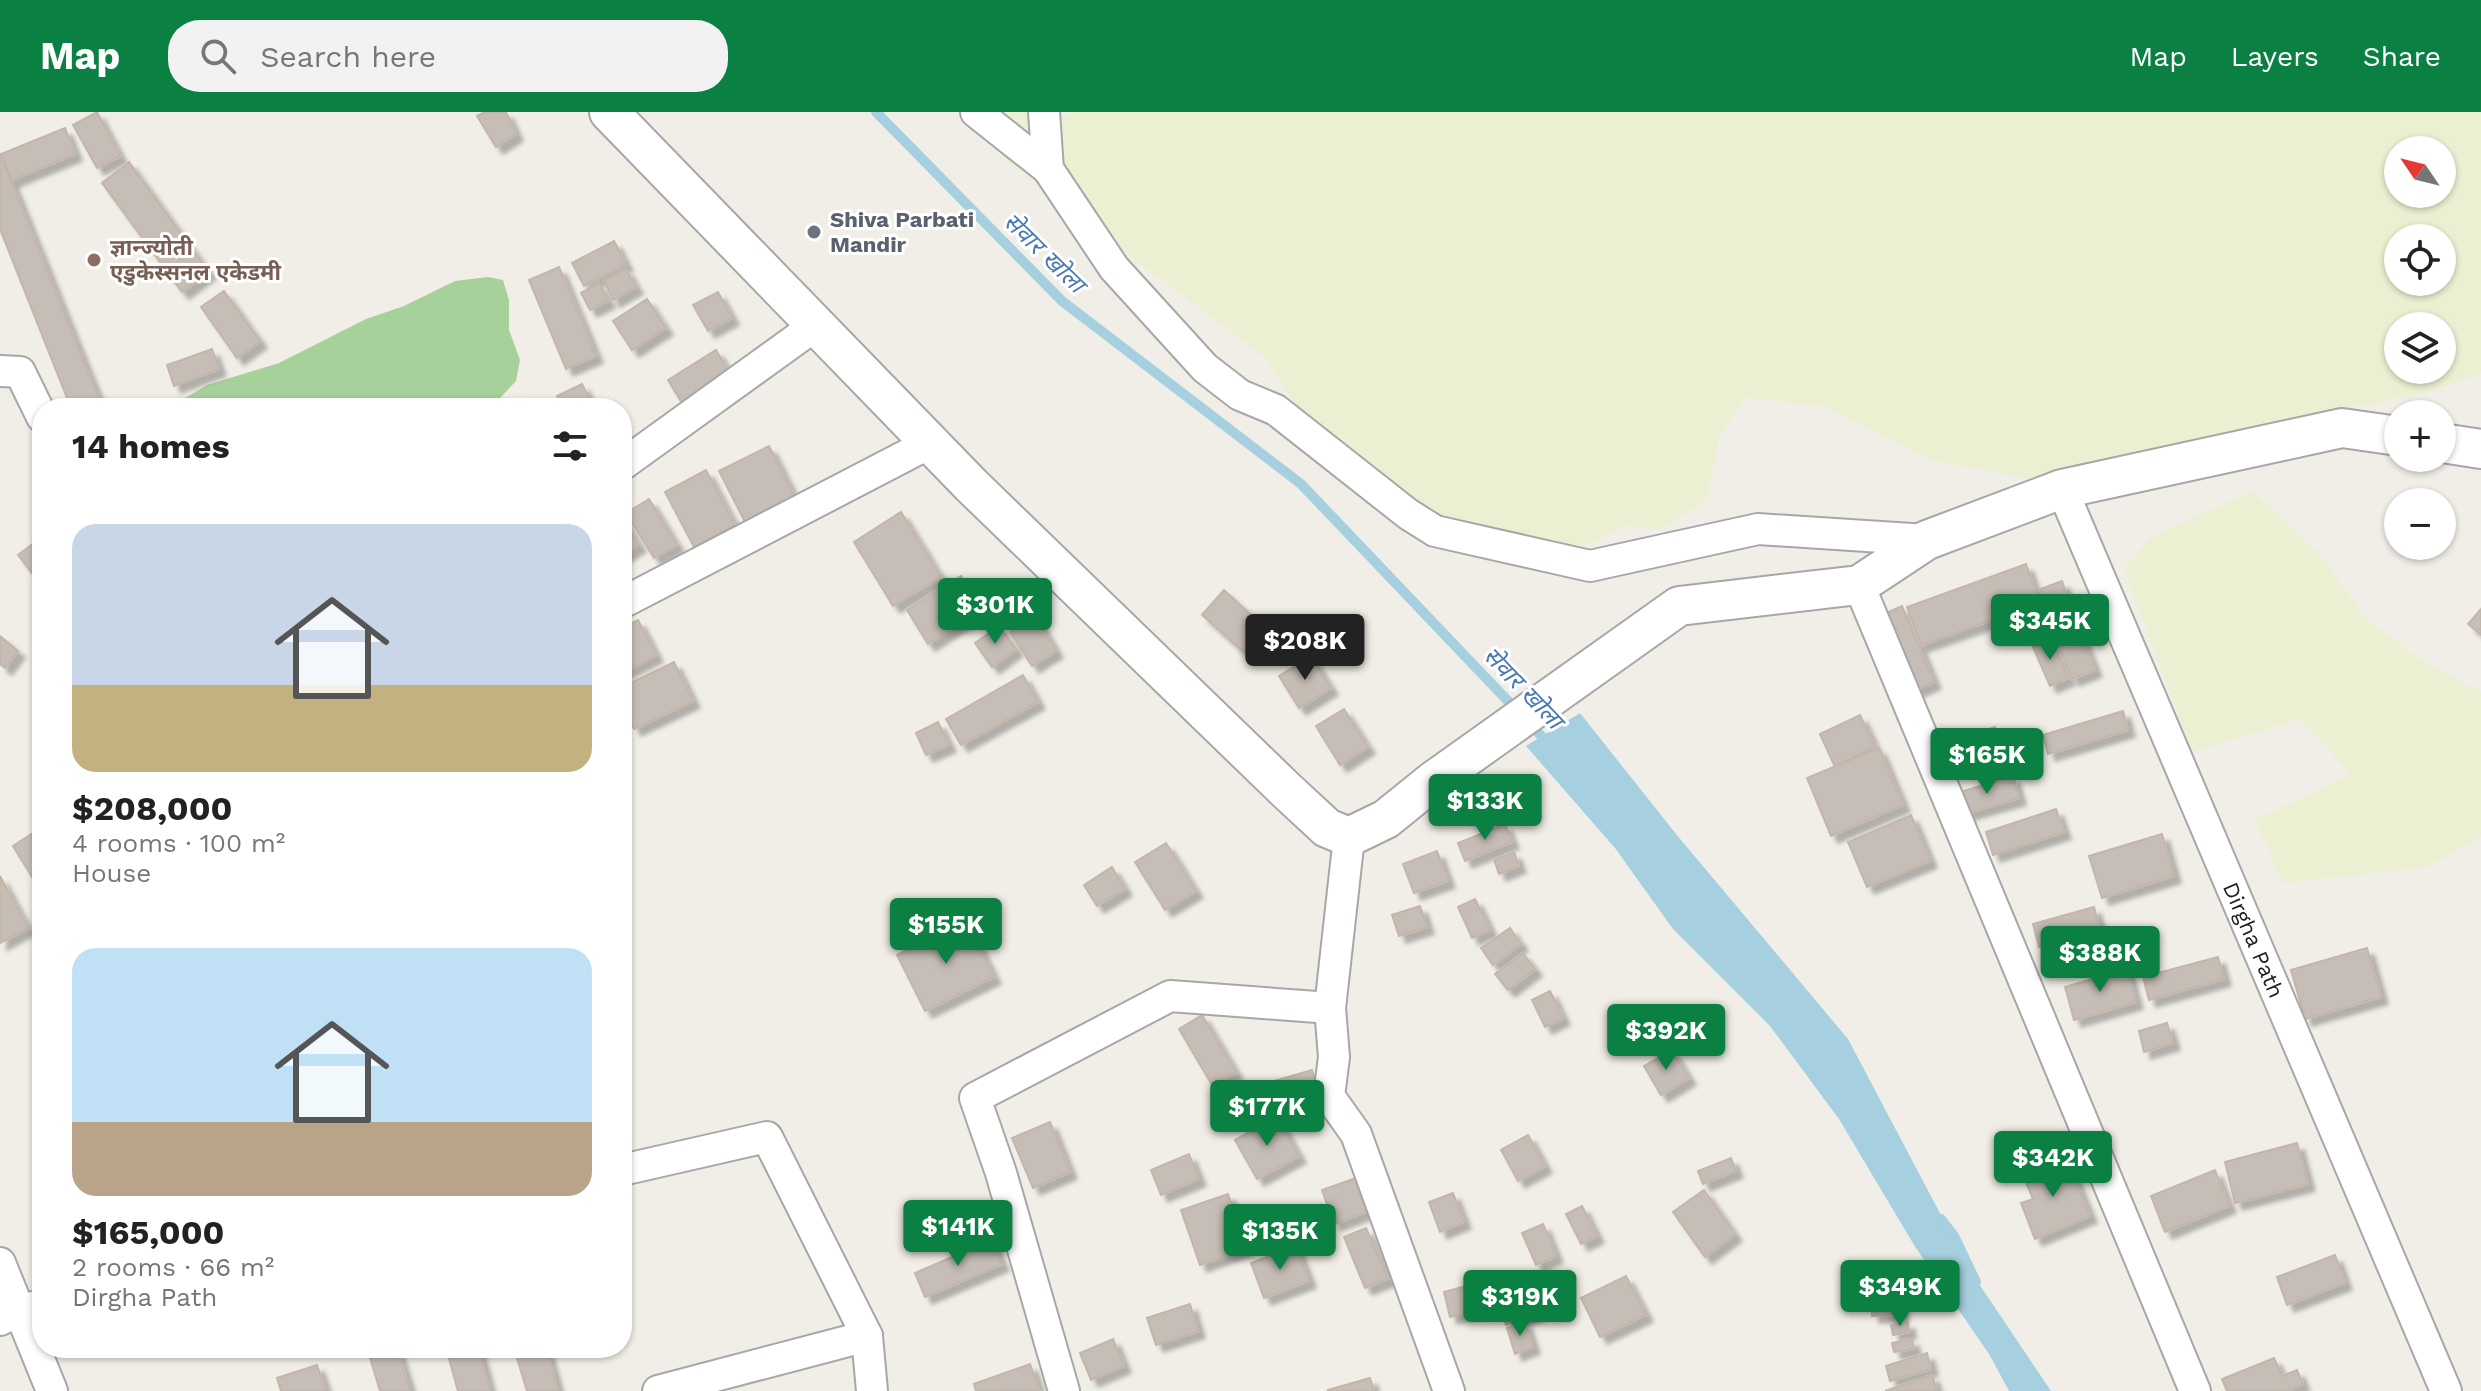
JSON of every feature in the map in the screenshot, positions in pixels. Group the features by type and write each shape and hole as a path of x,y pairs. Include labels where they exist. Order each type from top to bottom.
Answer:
{"street":[{"path":"609,112 930,443 1286,790 1327,828 1349,837 1386,819 1433,781 1679,606 1859,585 1927,540 2062,489 2342,428 2384,434"},
{"path":"976,112 1048,169 1114,268 1205,368 1240,395 1276,410 1408,514 1435,531 1590,566 1758,529 1927,540"},
{"path":"1044,112 1048,169"},
{"path":"632,458 816,325"},
{"path":"0,371 20,372 33,398"},
{"path":"632,598 930,443"},
{"path":"2456,445 2481,449"},
{"name":"Dirgha Path","path":"2062,489 2446,1391"},
{"path":"1859,585 2195,1391"},
{"path":"1349,837 1330,1008 1334,1057 1329,1096 1356,1134 1442,1388"},
{"path":"1064,1391 1001,1173 975,1098 1170,996 1330,1008"},
{"path":"632,1168 767,1137 867,1336 872,1391"},
{"path":"0,1263 32,1340"},
{"path":"658,1391 867,1336"},
{"path":"39,1358 52,1391"}],"green space":[{"path":"975,112 1057,112 1068,116 1070,112 2481,112 2481,374 2456,383 2456,312 2384,312 2384,384 2452,384 2429,392 2188,440 2039,480 1934,461 1824,406 1746,398 1721,433 1706,500 1658,530 1626,525 1542,568 1488,564 1445,518 1313,432 1266,359 1007,162"},
{"path":"488,277 503,280 509,300 509,330 520,360 516,381 499,398 185,398 207,385 279,363 366,319 404,306 455,281"},
{"path":"2253,491 2319,553 2366,619 2424,662 2481,692 2481,836 2428,867 2283,883 2255,820 2351,775 2301,719 2192,752 2124,568 2150,538"}],"water":[{"path":"1580,713 1676,834 1848,1039 1971,1272 2051,1391 2009,1391 1989,1354 1914,1245 1839,1119 1770,1026 1673,929 1615,848 1526,746"}],"building":[{"path":"97,112 120,156 97,168 73,125"},
{"path":"485,112 506,112 516,134 496,147 477,116"},
{"path":"65,128 75,154 12,180 1,154"},
{"path":"0,154 98,398 67,398 0,229"},
{"path":"129,162 209,272 182,292 102,183"},
{"path":"614,241 626,264 584,286 572,263"},
{"path":"559,267 596,356 566,369 529,280"},
{"path":"626,269 636,287 613,300 604,281"},
{"path":"599,283 608,301 590,310 581,293"},
{"path":"224,291 260,341 237,358 201,307"},
{"path":"718,292 732,318 708,331 693,305"},
{"path":"647,299 666,328 632,350 613,321"},
{"path":"212,349 219,369 174,386 167,365"},
{"path":"716,350 733,378 685,408 668,380"},
{"path":"582,384 589,398 558,398"},
{"path":"769,446 797,502 748,528 719,471"},
{"path":"706,470 735,525 694,547 665,492"},
{"path":"649,499 677,545 654,558 632,523 632,509"},
{"path":"901,512 941,577 893,606 854,542"},
{"path":"632,533 639,545 632,550"},
{"path":"32,544 32,573 18,555"},
{"path":"2026,564 2040,603 1921,645 1907,607"},
{"path":"961,576 982,610 928,644 907,610"},
{"path":"2062,581 2073,613 2052,621 2040,589"},
{"path":"1224,590 1263,626 1241,650 1202,615"},
{"path":"1902,606 1934,682 1912,692 1879,616"},
{"path":"2481,609 2481,635 2468,624"},
{"path":"1036,616 1056,651 1032,666 1010,632"},
{"path":"638,620 656,655 632,668 632,623"},
{"path":"2077,625 2095,670 2072,679 2054,634"},
{"path":"999,626 1016,649 992,667 975,643"},
{"path":"0,636 18,651 5,668 0,664"},
{"path":"2051,639 2068,678 2050,686 2033,647"},
{"path":"1311,656 1331,688 1299,708 1279,676"},
{"path":"674,662 693,701 634,729 632,682"},
{"path":"1023,675 1038,702 961,745 946,719"},
{"path":"1344,709 1368,747 1340,765 1316,726"},
{"path":"2123,711 2128,730 2048,754 2043,735"},
{"path":"1860,715 1875,747 1835,767 1820,734"},
{"path":"938,722 949,745 926,755 916,733"},
{"path":"1995,727 2003,753 1950,768 1936,746"},
{"path":"1879,748 1903,805 1831,836 1807,778"},
{"path":"2013,776 2019,798 1960,815 1954,794"},
{"path":"2056,809 2064,832 1993,855 1986,832"},
{"path":"1911,815 1930,861 1867,887 1848,842"},
{"path":"1505,824 1512,842 1465,861 1458,843"},
{"path":"32,834 32,877 13,846"},
{"path":"2162,834 2174,876 2102,898 2089,856"},
{"path":"1166,843 1196,891 1165,910 1135,862"},
{"path":"1437,851 1448,881 1414,893 1403,864"},
{"path":"1514,852 1519,866 1499,874 1494,860"},
{"path":"1112,867 1125,889 1097,906 1084,885"},
{"path":"0,876 28,928 0,943"},
{"path":"1475,899 1490,930 1472,938 1458,907"},
{"path":"1420,906 1427,927 1399,936 1392,915"},
{"path":"2094,907 2100,930 2039,947 2033,924"},
{"path":"966,920 994,977 925,1011 897,955"},
{"path":"1510,928 1521,944 1493,965 1481,948"},
{"path":"2367,948 2381,997 2305,1019 2291,970"},
{"path":"1523,953 1535,969 1508,990 1495,974"},
{"path":"2218,957 2224,979 2149,1000 2143,977"},
{"path":"2127,969 2136,1002 2074,1020 2065,987"},
{"path":"1550,991 1563,1018 1545,1027 1532,1000"},
{"path":"1202,1015 1236,1072 1212,1085 1179,1029"},
{"path":"2167,1023 2173,1043 2144,1052 2139,1031"},
{"path":"1672,1050 1689,1078 1661,1095 1644,1066"},
{"path":"1312,1070 1319,1093 1278,1106 1271,1082"},
{"path":"1277,1116 1299,1156 1257,1179 1235,1140"},
{"path":"1050,1122 1070,1172 1033,1188 1012,1138"},
{"path":"1528,1135 1545,1166 1518,1181 1501,1150"},
{"path":"2297,1143 2308,1184 2235,1203 2225,1162"},
{"path":"1189,1154 1199,1179 1161,1195 1151,1170"},
{"path":"2066,1157 2090,1216 2035,1239 2021,1203 2033,1199 2023,1175"},
{"path":"1731,1158 1736,1171 1703,1184 1698,1171"},
{"path":"2215,1170 2229,1206 2165,1232 2151,1196"},
{"path":"1361,1176 1374,1209 1334,1224 1322,1190"},
{"path":"1704,1190 1735,1234 1705,1257 1673,1212"},
{"path":"1453,1193 1464,1222 1440,1232 1429,1202"},
{"path":"1228,1194 1247,1248 1200,1265 1181,1210"},
{"path":"1582,1206 1597,1236 1581,1244 1566,1214"},
{"path":"1543,1224 1556,1256 1536,1265 1522,1233"},
{"path":"1366,1228 1388,1279 1365,1288 1344,1237"},
{"path":"991,1240 1002,1264 925,1297 915,1273"},
{"path":"1296,1246 1309,1281 1264,1298 1251,1263"},
{"path":"2335,1255 2345,1283 2287,1305 2277,1277"},
{"path":"1557,1275 1565,1301 1542,1308 1535,1282"},
{"path":"1626,1276 1646,1315 1600,1337 1581,1298"},
{"path":"1481,1282 1487,1307 1450,1317 1444,1292"},
{"path":"1900,1283 1901,1315 1872,1316 1871,1285"},
{"path":"1530,1291 1538,1313 1506,1325 1498,1304"},
{"path":"1190,1304 1198,1331 1156,1345 1147,1318"},
{"path":"1525,1322 1533,1347 1515,1354 1507,1328"},
{"path":"1908,1322 1909,1332 1893,1335 1891,1325"},
{"path":"1113,1339 1124,1366 1091,1380 1080,1353"},
{"path":"1912,1339 1914,1349 1894,1352 1892,1343"},
{"path":"1927,1353 1931,1369 1890,1381 1886,1366"},
{"path":"370,1358 400,1358 410,1391 380,1391"},
{"path":"449,1358 481,1358 490,1391 458,1391"},
{"path":"517,1358 549,1358 558,1391 527,1391"},
{"path":"2274,1358 2282,1376 2297,1370 2303,1384 2287,1391 2227,1391 2222,1379"},
{"path":"1030,1364 1039,1390 976,1391 974,1384"},
{"path":"317,1365 326,1391 281,1391 277,1378"},
{"path":"1932,1375 1937,1391 1885,1391"},
{"path":"1370,1378 1374,1391 1328,1390"}],"waterway":[{"name":"सेवार खोला","path":"876,112 1062,301 1301,484 1549,744"},
{"name":"सेवार खोला","path":"1941,1219 1954,1236 1976,1282"}],"place":[{"name":"Shiva Parbati Mandir","path":"814,232"},
{"name":"ज्ञान्ज्योती एडुकेस्सनल एकेडमी","path":"94,260"}]}
